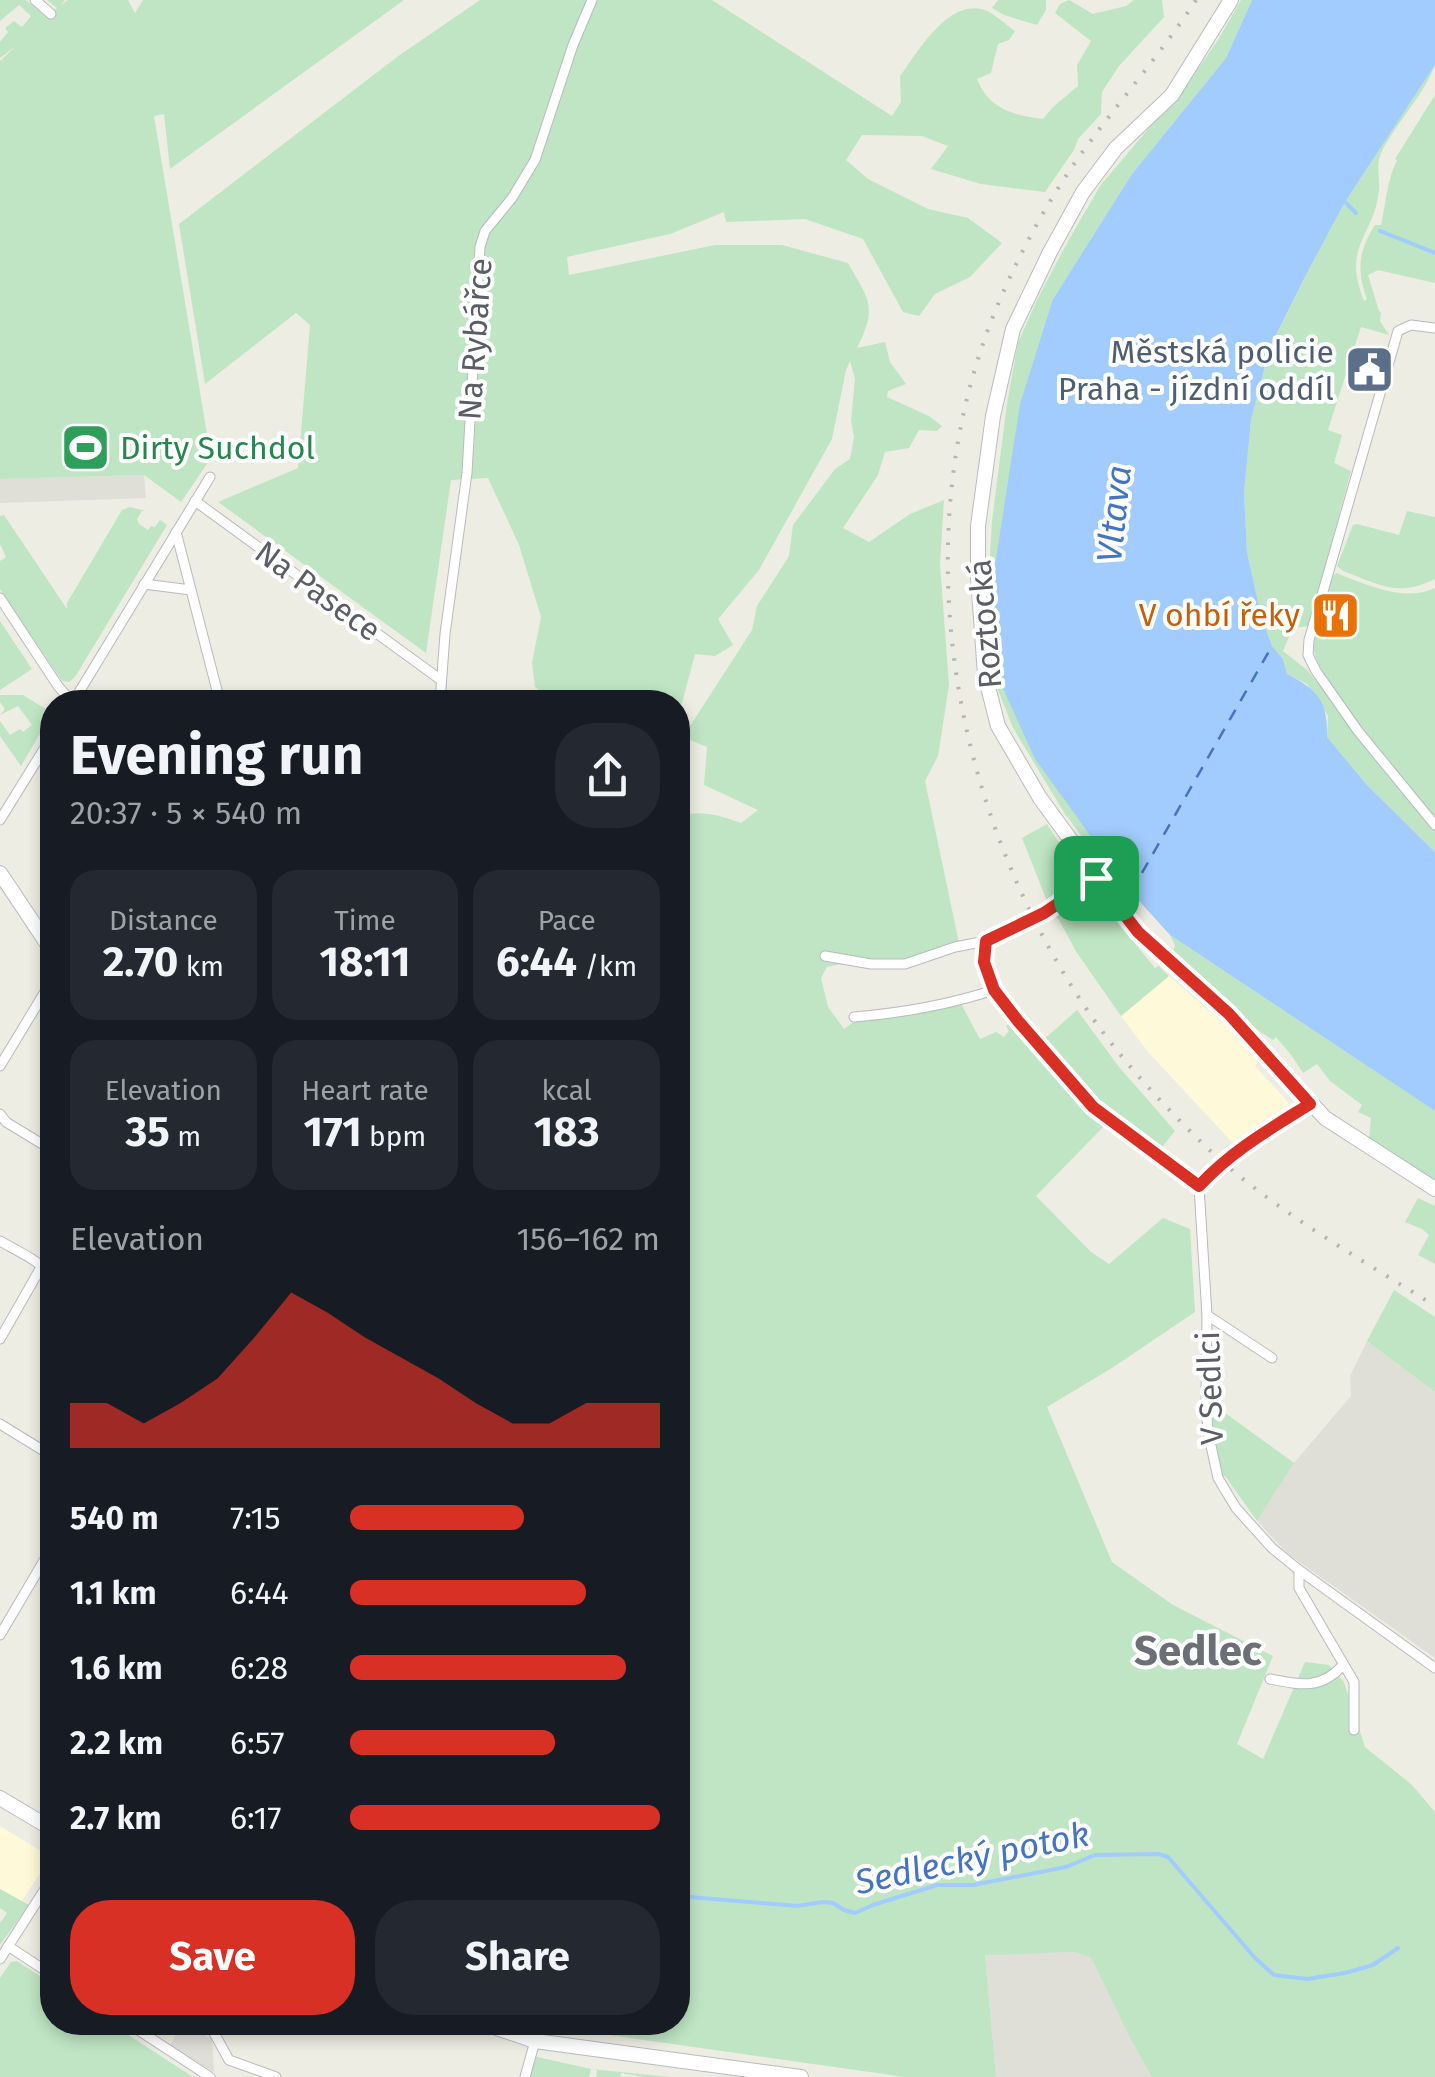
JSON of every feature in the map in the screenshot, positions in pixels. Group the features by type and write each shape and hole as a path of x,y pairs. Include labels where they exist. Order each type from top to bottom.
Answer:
{"main road":[{"name":"Roztocká","path":"1231,0 1172,95 1110,155 1083,192 1013,329 993,416 978,526 980,634 991,702 998,726 1032,784 1138,932 1229,1014 1324,1118 1435,1189"},
{"path":"0,873 40,933"},
{"path":"0,1798 40,1822"},
{"path":"517,2035 535,2041 800,2077"}],"street":[{"path":"35,0 50,14"},
{"name":"Na Rybářce","path":"441,690 467,473 480,247 485,230 512,198 534,160 572,45 592,0"},
{"path":"1435,328 1410,326 1398,331 1309,640 1308,655 1358,731 1435,826"},
{"path":"80,690 210,477"},
{"name":"Na Pasece","path":"195,501 441,680"},
{"path":"176,532 217,690"},
{"path":"144,584 191,590"},
{"path":"0,598 62,690"},
{"path":"0,820 40,755"},
{"path":"826,956 871,964 905,964 986,941 1044,913 1096,878"},
{"path":"986,941 984,962 994,990 1018,1021 1093,1107 1199,1186 1244,1145 1310,1104"},
{"path":"854,1017 956,1002 994,990"},
{"path":"0,1066 40,1000"},
{"path":"0,1114 6,1122 40,1143"},
{"name":"V Sedlci","path":"1199,1186 1207,1315 1207,1416 1218,1478 1247,1522 1272,1548 1435,1668"},
{"path":"0,1241 40,1265"},
{"path":"0,1339 40,1269"},
{"path":"1207,1315 1272,1358"},
{"path":"0,1424 40,1449"},
{"path":"0,1635 40,1567"},
{"path":"1299,1570 1299,1588 1354,1682 1354,1730"},
{"path":"1270,1679 1320,1682 1332,1678 1343,1665"},
{"path":"0,1960 40,1897"},
{"path":"8,1946 40,1967"},
{"path":"146,2035 210,2077"},
{"path":"215,2035 228,2060 276,2077"},
{"path":"525,2077 535,2041"}],"shaded area":[{"path":"144,475 146,498 0,503 0,479"},
{"path":"1169,976 1259,1059 1255,1066 1289,1103 1289,1110 1232,1142 1149,1053 1121,1016"},
{"path":"1367,1341 1435,1392 1435,1658 1287,1553 1257,1521 1294,1463 1351,1396 1350,1376"},
{"path":"0,1826 40,1850 40,1874 21,1902 0,1889"},
{"path":"1074,1952 1091,1956 1152,2077 996,2077 985,1954"},
{"path":"176,2035 204,2035 212,2039 214,2072 170,2046"}],"green space":[{"path":"0,0 26,0 46,17 57,8 47,0 65,0 61,5 68,0 128,0 135,13 143,0 404,0 170,169 164,114 154,116 211,458 181,502 144,475 0,479 0,61 16,46 0,58 0,42 8,32 5,28 14,21 22,27 31,16 19,5 0,21"},
{"path":"480,0 712,0 892,116 901,102 900,76 924,42 957,13 982,9 1015,31 1009,40 998,44 991,73 977,79 982,89 1003,109 1043,119 1078,86 1077,65 1091,41 1055,13 1060,4 1069,0 1093,14 1126,6 1134,0 1162,0 1164,17 1119,66 1102,92 1101,114 1078,139 1045,192 981,184 931,169 948,146 922,136 862,135 846,160 868,179 928,209 968,218 1002,243 970,277 935,294 919,316 903,312 863,239 805,219 726,222 724,212 670,234 567,257 569,275 715,245 782,245 848,263 869,312 857,348 885,342 890,362 906,384 888,391 887,397 942,426 937,431 919,430 909,448 885,452 878,475 843,528 869,542 910,514 944,500 940,564 949,685 938,756 925,781 959,943 894,962 866,959 827,967 821,978 828,1007 844,1029 855,1021 961,1004 980,1039 996,1032 1004,1037 1010,1023 1090,1114 1105,1125 1036,1196 1091,1252 1109,1264 1163,1218 1190,1229 1195,1312 1047,1407 1112,1562 1173,1605 1273,1656 1237,1744 1263,1759 1305,1662 1329,1665 1344,1682 1365,1747 1412,1785 1435,1812 1435,2077 1152,2077 1091,1957 1074,1952 985,1955 996,2077 905,2077 609,2035 690,2035 690,814 710,814 741,823 758,810 704,785 707,747 690,740 690,726 752,630 757,606 789,556 793,525 835,469 850,459 855,379 850,361 832,439 759,570 718,619 733,645 715,656 695,654 685,690 535,687 532,663 541,617 519,545 488,478 451,480 426,653 218,502 298,468 310,325 296,313 205,384 179,224 397,57"},
{"path":"998,0 1046,0 1046,10 1037,25 992,8"},
{"path":"1241,0 1252,0 1226,58 1132,174 1053,299 1115,866 1111,875 1065,814 1013,728 995,682 987,602 992,521 1007,403 1018,343 1037,300 1100,186 1192,77"},
{"path":"1435,65 1380,156 1376,205 1356,266 1364,301 1367,299 1360,269 1365,243 1375,225 1381,225 1395,159 1435,95 1435,283 1378,270 1368,275 1381,312 1380,321 1389,335 1361,327 1328,430 1342,435 1334,463 1351,471 1309,626 1293,628 1283,651 1307,670 1435,828 1435,852 1367,785 1327,737 1328,716 1307,684 1287,674 1283,659 1272,646 1247,552 1244,493 1251,420 1270,347 1345,202"},
{"path":"130,507 146,511 137,519 148,530 160,520 167,525 75,677 69,682 62,681 0,589 0,561 6,557 0,544 0,516 4,515 67,609 122,510"},
{"path":"1407,511 1435,517 1435,579 1410,588 1388,587 1337,566 1353,525 1399,535"},
{"path":"1336,573 1398,593 1435,588 1435,820 1363,734 1318,662 1312,642 1331,578"},
{"path":"0,621 32,669 0,690"},
{"path":"0,695 23,695 40,706 40,734 21,766 0,736 0,721 10,735 32,725 18,706 0,715 5,709"},
{"path":"1047,824 1079,873 1078,881 1047,901 1022,838"},
{"path":"1087,892 1094,893 1155,968 1159,966 1169,976 1121,1016 1052,914"},
{"path":"1170,935 1435,1111 1435,1180 1369,1139 1371,1118 1358,1112 1362,1105 1330,1081 1317,1064 1303,1073 1276,1037 1273,1040 1251,1026 1172,954 1175,945"},
{"path":"1077,1010 1119,1067 1175,1131 1162,1147 1103,1105 1042,1041"},
{"path":"1418,1198 1435,1206 1435,1264 1418,1255 1429,1235 1405,1222"},
{"path":"1394,1290 1435,1317 1435,1392 1367,1341"},
{"path":"1210,1402 1294,1463 1257,1521 1222,1477"},
{"path":"0,1889 29,1905 0,1945 0,1923 7,1913 0,1908"},
{"path":"17,1961 40,1976 40,2035 128,2035 193,2077 0,2077 0,1978 11,1962"},
{"path":"533,2056 591,2069 589,2077 527,2077"},
{"path":"591,2069 671,2077 621,2073 620,2077 596,2077 597,2070"}],"water":[{"name":"Vltava","path":"1252,0 1435,0 1435,65 1345,202 1270,347 1251,420 1244,493 1247,552 1272,646 1283,659 1287,674 1319,698 1326,714 1327,737 1367,785 1435,852 1435,1111 1170,935 1131,892 1035,759 1000,682 991,591 1020,404 1053,299 1132,174 1226,58"}],"waterway":[{"path":"1341,201 1356,213"},
{"path":"1380,231 1435,253"},
{"name":"Sedlecký potok","path":"690,1897 797,1906 823,1902 855,1913 937,1885 973,1885 1066,1867 1095,1855 1159,1854 1168,1857 1274,1975 1307,1979 1345,1973 1373,1965 1398,1948"}],"ferry route":[{"path":"1131,892 1272,646"}],"railway":[{"path":"1196,0 1064,180 1002,295 970,385 953,478 948,573 955,668 974,762 1004,853 1044,939 1106,1037 1160,1100 1229,1168 1315,1231 1435,1306"}],"place":[{"name":"Městská policie Praha - jízdní oddíl","path":"1369,370"},
{"name":"Dirty Suchdol","path":"85,448"},
{"name":"V ohbí řeky","path":"1335,615"}],"district":[{"name":"Sedlec","path":"1198,1650"}],"route":[{"path":"1096,878 1138,932 1229,1014 1310,1104 1244,1145 1199,1186 1093,1107 994,990 984,962 986,941 1044,913 1096,878"}]}
